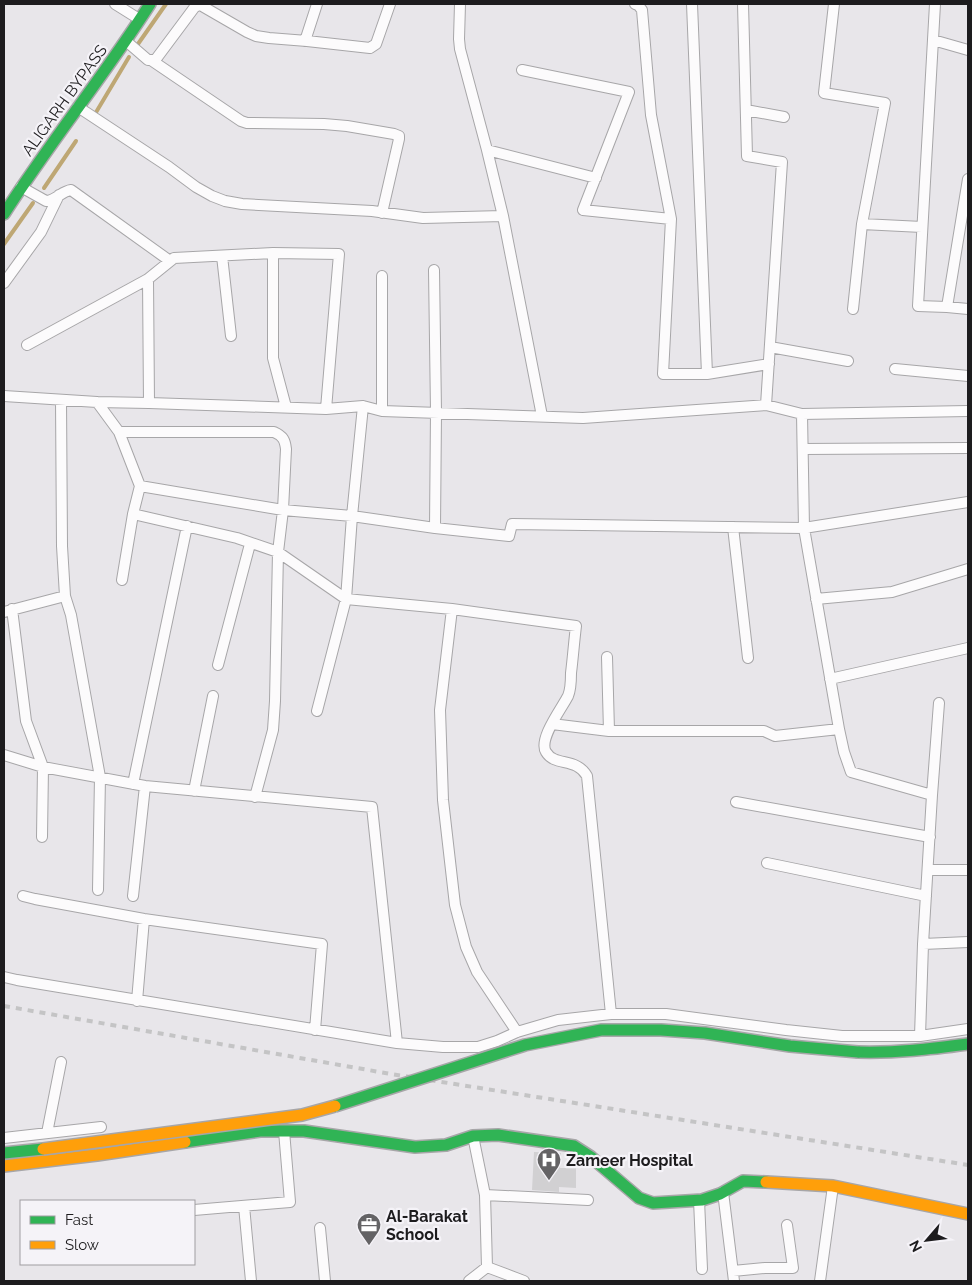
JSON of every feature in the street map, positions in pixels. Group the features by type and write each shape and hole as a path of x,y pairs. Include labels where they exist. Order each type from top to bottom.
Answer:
{"main road":[{"name":"ALIGARH BYPASS","path":"4,214 150,4"},
{"path":"4,1153 302,1115 350,1102 525,1045 601,1030 696,1032 790,1046 858,1052 917,1051 968,1044"},
{"path":"4,1166 97,1155 260,1131 304,1131 415,1147 446,1145 473,1136 498,1135 574,1146 591,1157 639,1198 654,1203 699,1200 723,1192 743,1181 833,1186 968,1214"}],"street":[{"path":"115,4 139,19"},
{"path":"305,40 317,4"},
{"path":"151,60 156,59 194,8 199,5 256,36 370,48 376,44 390,4"},
{"path":"460,4 460,49 503,216 542,416"},
{"path":"635,4 642,10 651,115 671,219 664,374 707,374 769,364"},
{"path":"692,4 707,374"},
{"path":"743,4 747,156 782,162 766,405"},
{"path":"834,4 824,93 885,103 862,224 853,309"},
{"path":"935,4 918,306 968,310"},
{"path":"933,40 968,50"},
{"path":"126,41 148,60 151,60 241,121 247,123 347,126 398,136 399,139 382,213"},
{"path":"522,70 629,92 584,210 671,219"},
{"path":"78,107 196,187 225,201 242,204 382,213 423,218 503,216"},
{"path":"746,110 784,117"},
{"path":"487,150 596,178"},
{"path":"947,307 968,180"},
{"path":"22,187 46,201 70,190 170,261"},
{"path":"4,283 41,232 59,195"},
{"path":"862,224 922,227"},
{"path":"273,253 273,358 286,408"},
{"path":"27,345 148,279 174,258 273,253 339,254 326,409"},
{"path":"222,256 231,336"},
{"path":"434,270 436,528"},
{"path":"382,276 382,411"},
{"path":"148,279 149,403"},
{"path":"770,347 848,361"},
{"path":"895,369 968,376"},
{"path":"4,396 97,402 286,408 326,409 363,406 382,411 583,418 766,405 802,414 968,411"},
{"path":"61,400 62,546 65,596 71,614 100,778 98,890"},
{"path":"97,402 118,432 140,486 133,514 122,580"},
{"path":"318,711 346,599 363,406"},
{"path":"802,414 804,528 844,752 851,772 932,796"},
{"path":"118,432 274,432 281,435 285,441 283,510 278,552 273,730 255,796"},
{"path":"803,449 968,448"},
{"path":"140,486 283,510 352,516 509,536 512,524 804,528 968,502"},
{"path":"133,514 237,538 278,552 346,599 452,609 576,626 570,694 552,724 544,742 545,750 552,758 577,765 584,770 587,776 610,1014"},
{"path":"133,784 187,526"},
{"path":"733,527 748,658"},
{"path":"218,665 250,544"},
{"path":"816,600 892,592 968,569"},
{"path":"42,837 43,767 26,720 8,611 65,596"},
{"path":"452,609 440,710 443,800 454,905 466,947 477,972 517,1032"},
{"path":"830,678 968,648"},
{"path":"607,657 608,731"},
{"path":"194,791 213,696"},
{"path":"920,1036 923,944 939,703"},
{"path":"552,724 608,731 764,731 775,736 839,729"},
{"path":"4,755 43,767 145,786 372,807 397,1043"},
{"path":"133,896 145,786"},
{"path":"736,802 930,837"},
{"path":"767,863 926,896"},
{"path":"928,870 968,870"},
{"path":"23,896 144,919 322,944 315,1030"},
{"path":"137,1000 144,919"},
{"path":"923,944 968,942"},
{"path":"4,977 315,1030 397,1043 443,1047 478,1047 517,1032 558,1020 610,1014 666,1014 842,1036 920,1036 968,1030"},
{"path":"47,1133 61,1062"},
{"path":"4,1138 101,1127"},
{"path":"195,1210 290,1202 284,1131"},
{"path":"473,1136 485,1195 487,1267"},
{"path":"820,1281 833,1186"},
{"path":"723,1192 733,1276 765,1268 792,1268 787,1224"},
{"path":"485,1195 588,1200"},
{"path":"699,1200 702,1269"},
{"path":"244,1206 251,1281"},
{"path":"320,1228 325,1281"},
{"path":"469,1281 487,1267"},
{"path":"487,1267 524,1281"}],"building":[{"path":"534,1152 561,1153 560,1168 576,1168 576,1188 559,1187 559,1192 532,1190"}],"waterway":[{"path":"138,44 166,4"},
{"path":"95,114 129,57"},
{"path":"44,188 76,141"},
{"path":"4,244 33,203"}],"railway":[{"path":"4,1006 391,1074 968,1165"}],"traffic: fast":[{"path":"4,214 150,4"},
{"path":"335,1106 525,1045 601,1030 661,1030 705,1033 790,1046 858,1052"},
{"path":"858,1052 886,1052 968,1044"},
{"path":"185,1142 260,1131 304,1131 415,1147 446,1145 473,1136 498,1135 574,1146 591,1157 639,1198 653,1203 702,1200 720,1194 743,1181 766,1182"},
{"path":"4,1153 43,1149"}],"traffic: slow":[{"path":"43,1149 302,1115 335,1106"},
{"path":"4,1166 185,1142"},
{"path":"766,1182 833,1186 968,1214"}],"place":[{"name":"Zameer Hospital","path":"549,1181"},
{"name":"Al-Barakat School","path":"369,1246"}]}
